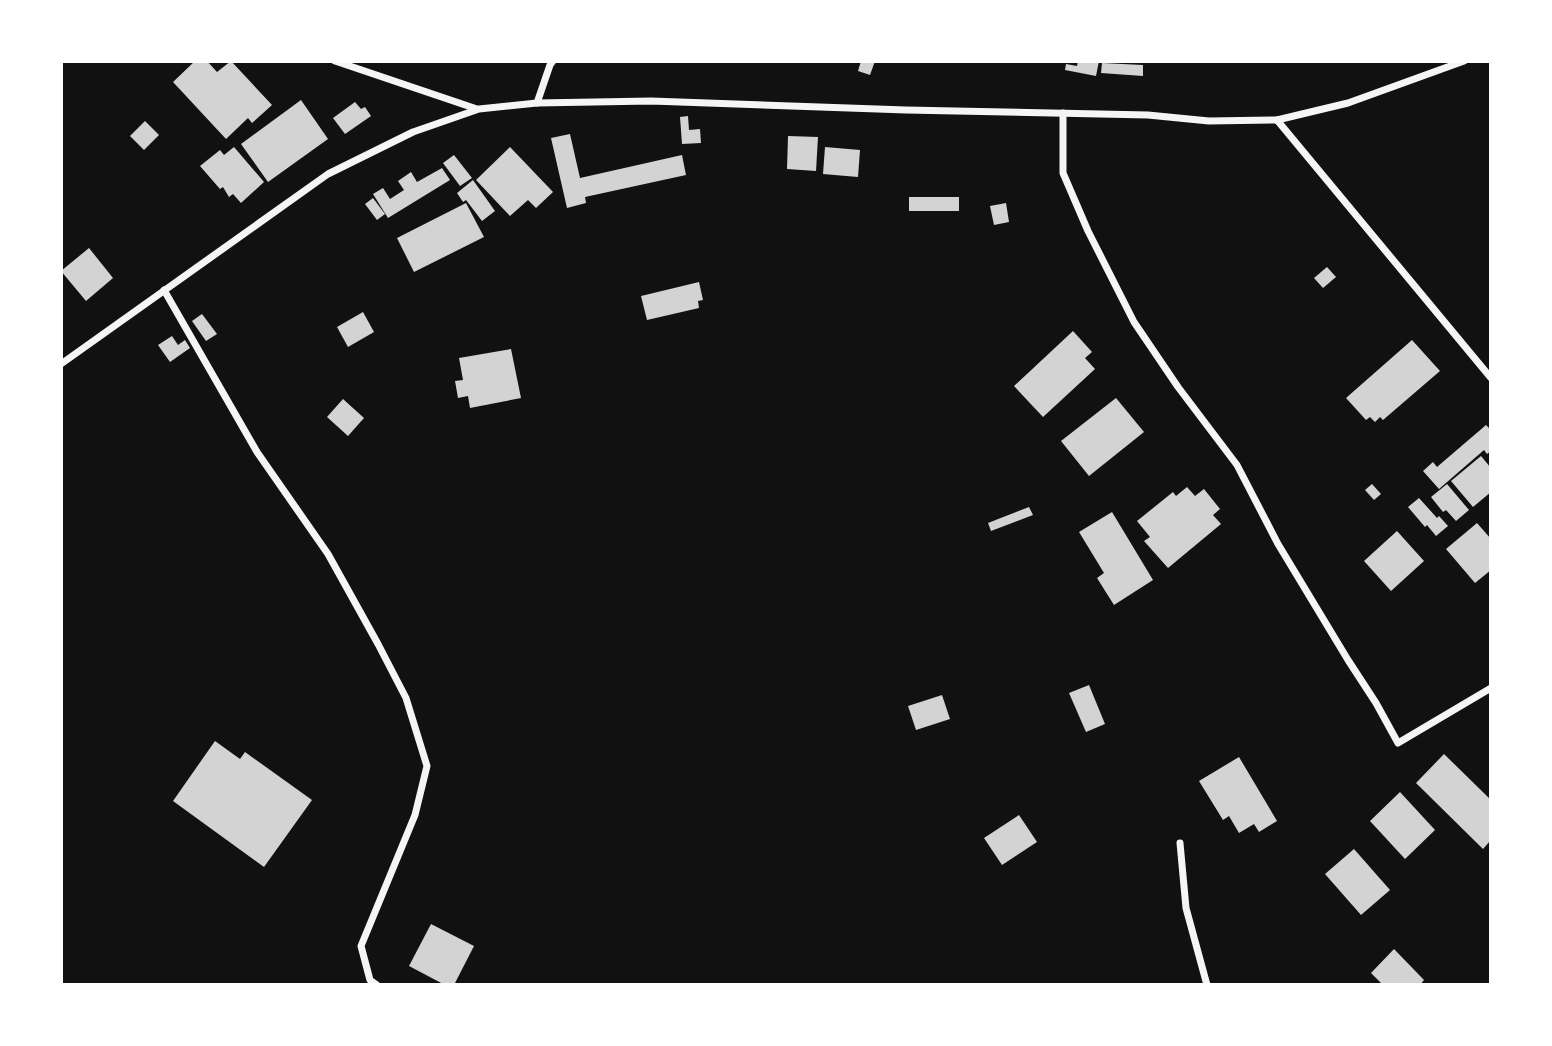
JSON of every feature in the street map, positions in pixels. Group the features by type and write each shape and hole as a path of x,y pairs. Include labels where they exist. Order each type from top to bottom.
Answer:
{"street":[{"path":"335,61 479,109"},
{"path":"537,103 553,61"},
{"path":"61,365 328,174 413,132 479,109 537,103 652,101 1148,115 1209,121 1277,120 1348,103 1464,61"},
{"path":"1063,113 1062,173 1134,322 1178,387 1237,465 1278,544 1398,743 1491,688"},
{"path":"1277,120 1491,378"},
{"path":"164,290 257,452 328,554 378,644 406,698 427,766 415,815 360,946 370,979 377,985"},
{"path":"1180,843 1186,908 1207,985"}],"building":[{"path":"195,61 207,61 217,72 231,61 272,105 252,123 248,118 226,139 173,82"},
{"path":"861,61 875,61 870,75 858,71"},
{"path":"1078,61 1099,61 1096,76 1065,70 1066,64 1077,66"},
{"path":"1102,63 1143,65 1143,76 1101,73"},
{"path":"301,100 328,139 268,182 241,144"},
{"path":"355,102 361,109 365,107 371,116 345,134 333,118"},
{"path":"688,116 689,130 700,129 701,143 682,144 680,117"},
{"path":"145,121 159,135 144,150 130,136"},
{"path":"570,134 580,178 682,155 686,175 585,197 586,203 567,208 551,138"},
{"path":"788,136 818,137 816,171 787,169"},
{"path":"234,147 264,182 241,203 233,194 229,197 223,187 220,189 200,166 220,150 224,155"},
{"path":"510,147 553,192 536,208 528,200 510,216 476,180"},
{"path":"825,147 860,150 858,177 823,174"},
{"path":"454,155 472,178 460,186 443,163"},
{"path":"442,168 450,180 388,218 373,194 383,188 390,199 404,190 398,181 411,172 417,182"},
{"path":"473,180 495,211 482,221 457,193"},
{"path":"909,197 959,197 959,211 909,211"},
{"path":"373,198 385,214 377,220 365,204"},
{"path":"466,203 484,237 414,272 397,238"},
{"path":"1006,203 1009,222 994,225 990,206"},
{"path":"89,248 113,278 86,301 61,271"},
{"path":"1327,267 1336,277 1323,288 1314,278"},
{"path":"699,282 703,300 698,301 699,308 647,320 641,296"},
{"path":"363,312 374,332 348,347 337,327"},
{"path":"202,314 217,334 206,341 192,321"},
{"path":"1073,331 1092,352 1085,358 1095,369 1043,417 1014,386"},
{"path":"172,336 178,345 185,340 190,348 170,362 158,345"},
{"path":"1412,340 1440,371 1383,420 1380,417 1375,422 1370,417 1366,420 1346,398"},
{"path":"511,349 521,398 470,408 468,396 458,398 455,381 463,380 459,358"},
{"path":"1116,398 1144,432 1089,476 1061,441"},
{"path":"343,399 364,418 348,436 327,417"},
{"path":"1486,425 1491,430 1491,451 1487,454 1484,450 1439,489 1423,471 1433,462 1437,467"},
{"path":"1481,456 1491,468 1491,492 1473,507 1451,481"},
{"path":"1372,484 1381,494 1374,500 1365,490"},
{"path":"1447,484 1469,510 1456,521 1446,510 1443,512 1431,497"},
{"path":"1187,487 1195,496 1204,489 1220,509 1213,515 1221,524 1168,568 1144,541 1150,537 1137,521 1173,492 1176,496"},
{"path":"1419,498 1448,526 1436,536 1408,507"},
{"path":"1029,507 1033,515 991,531 988,523"},
{"path":"1112,512 1153,580 1114,605 1097,578 1104,573 1079,532"},
{"path":"1477,523 1491,539 1491,570 1475,583 1446,549"},
{"path":"1397,531 1424,561 1391,591 1364,561"},
{"path":"1089,685 1105,724 1086,732 1069,693"},
{"path":"942,695 950,719 916,730 908,706"},
{"path":"215,741 240,759 245,752 312,800 264,867 173,801"},
{"path":"1444,754 1491,800 1491,840 1483,849 1416,783"},
{"path":"1239,757 1277,821 1259,832 1254,824 1239,833 1229,816 1223,820 1199,781"},
{"path":"1400,792 1435,830 1405,859 1370,821"},
{"path":"1019,815 1037,842 1002,865 984,838"},
{"path":"1354,849 1390,890 1361,915 1325,874"},
{"path":"431,924 474,946 454,985 445,985 409,966"},
{"path":"1394,949 1424,980 1420,985 1383,985 1371,973"}]}
